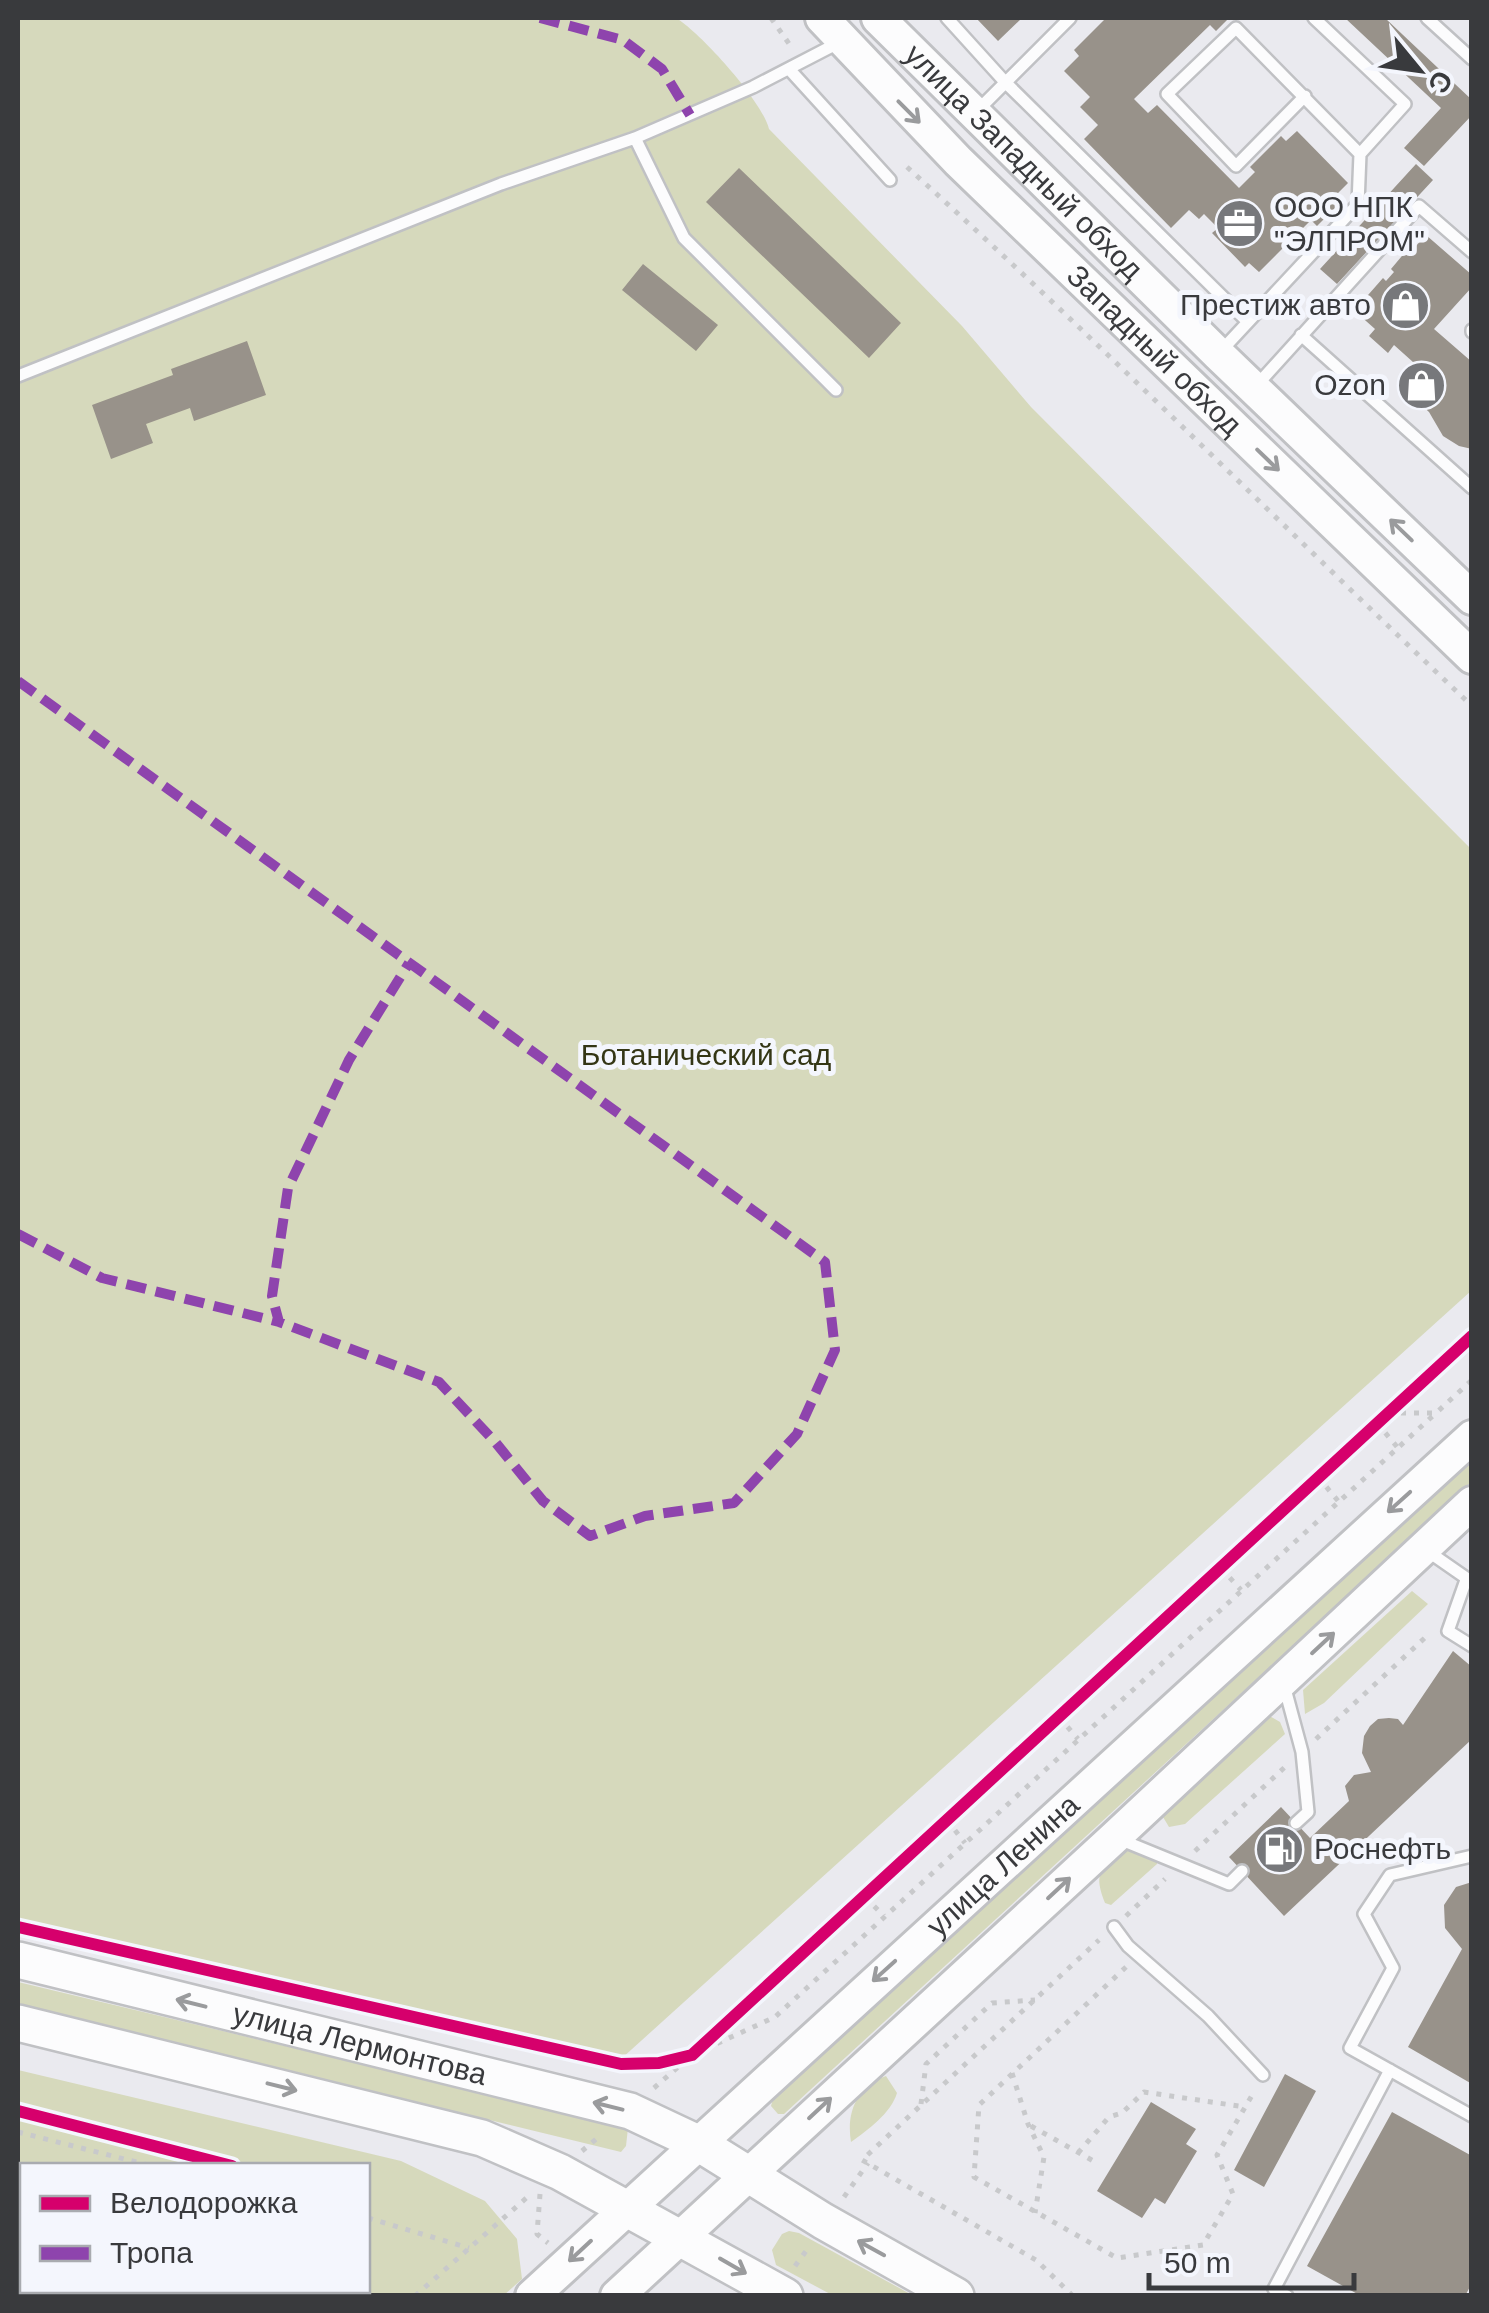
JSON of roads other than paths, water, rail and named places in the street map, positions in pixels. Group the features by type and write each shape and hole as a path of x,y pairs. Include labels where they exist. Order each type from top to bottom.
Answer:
{"main road":[{"name":"улица Западный обход","path":"878,18 1472,598"},
{"name":"Западный обход","path":"832,29 958,160 1472,657"},
{"name":"улица Ленина","path":"532,2296 1472,1436"},
{"name":"улица Ленина","path":"617,2296 1472,1503"},
{"name":"улица Лермонтова","path":"18,1960 630,2112 698,2143 823,2222 956,2296"},
{"name":"улица Лермонтова","path":"18,2023 456,2129 514,2150 628,2207 785,2296"}],"lane":[{"path":"946,18 1005,82 1248,322"},
{"path":"974,114 1070,18"},
{"path":"1247,18 1167,94 1236,166 1306,96"},
{"path":"1218,354 1358,204 1360,154 1405,104 1314,18"},
{"path":"1428,18 1472,59"},
{"path":"1236,28 1360,154"},
{"path":"18,376 501,184 635,138 803,62 832,29"},
{"path":"789,69 890,180"},
{"path":"635,138 684,238 836,390"},
{"path":"1254,388 1419,206 1472,252"},
{"path":"1301,335 1472,488"},
{"path":"1424,1548 1469,1581 1448,1630 1472,1646"},
{"path":"1283,1680 1302,1752 1308,1812 1296,1823"},
{"path":"1115,1837 1229,1884 1242,1872"},
{"path":"1471,1858 1390,1875 1364,1914 1394,1968 1350,2048 1472,2116"},
{"path":"1114,1927 1264,2075"},
{"path":"1286,2296 1274,2289 1390,2070"}],"place":[{"name":"ООО НПК \"ЭЛПРОМ\"","path":"1239,224"},
{"name":"Престиж авто","path":"1406,305"},
{"name":"Ozon","path":"1421,385"},
{"name":"Роснефть","path":"1279,1849"}],"park label":[{"name":"Ботанический сад","path":"706,1055"}]}
